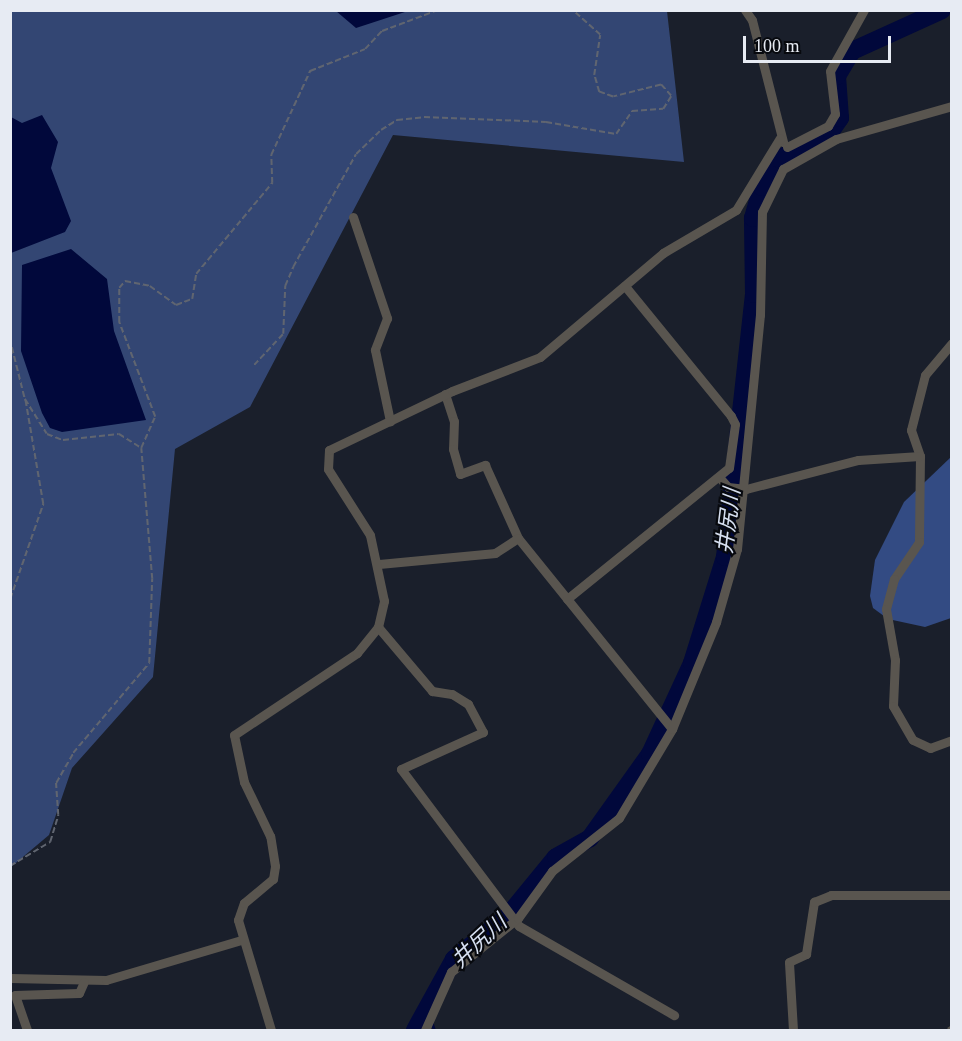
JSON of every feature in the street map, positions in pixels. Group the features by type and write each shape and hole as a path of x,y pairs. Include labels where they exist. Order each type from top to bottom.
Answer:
{"street":[{"path":"745,10 752,20 780,138 789,153"},
{"path":"426,1030 451,972 518,918 552,871 619,818 672,729 716,622 737,549 746,489 760,315 762,212 789,153 828,126 835,114 830,71 864,10"},
{"path":"789,153 951,106"},
{"path":"271,1030 241,940 238,920 244,903 273,879 275,866 270,837 244,782 234,735 333,674 378,627 384,601 379,564 370,535 328,470 326,457 337,443 390,421 445,394 540,357 663,253 736,210 780,138"},
{"path":"353,218 387,318 375,350 390,421"},
{"path":"567,599 729,468 735,424 625,286"},
{"path":"951,343 925,375 911,430 920,456 918,542 894,579 886,609 895,660 893,706 913,740 930,748 951,740"},
{"path":"445,394 454,421 453,449 460,474 485,465 518,538 672,729"},
{"path":"719,477 728,487 746,489 858,460 920,456"},
{"path":"379,564 495,553 518,538"},
{"path":"378,627 432,691 452,694 468,704 483,732 401,769 518,918 519,926 674,1015"},
{"path":"793,1030 789,962 806,954 814,902 831,896 951,895"},
{"path":"10,978 84,982 241,940"},
{"path":"27,1030 15,995 79,993 84,982"}],"path":[{"path":"10,866 50,842 58,815 56,783 73,753 149,663 152,579 141,448 155,417 119,322 119,288 125,281 150,286 176,305 192,299 196,274 272,183 271,155 310,71 365,49 382,31 438,10"},
{"path":"254,365 283,334 285,286 293,267 356,154 381,130 397,120 424,117 546,122 616,134 632,111 663,109 671,96 661,85 613,97 599,92 594,75 600,35 572,10"},
{"path":"10,288 10,300"},
{"path":"10,339 25,399 43,504 10,599"},
{"path":"25,399 47,434 63,440 119,434 141,448"}],"shaded area":[{"path":"11,11 667,11 684,162 393,135 250,407 175,449 153,677 72,768 49,835 11,867"},
{"path":"336,11 408,11 356,28"},
{"path":"42,115 58,142 51,168 71,221 65,232 11,253 11,117 22,123"},
{"path":"71,249 107,279 114,331 146,420 62,432 50,428 42,413 21,351 22,265"},
{"path":"951,457 951,618 925,627 888,619 873,608 870,596 875,560 904,502"}],"waterway":[{"name":"井尻川","path":"415,1030 454,959 507,917 556,857 590,838 650,754 692,663 725,557 754,294 753,218 762,187 779,159 831,131 840,118 837,76 852,51 942,10"},
{"path":"431,1021 434,1030"}]}
